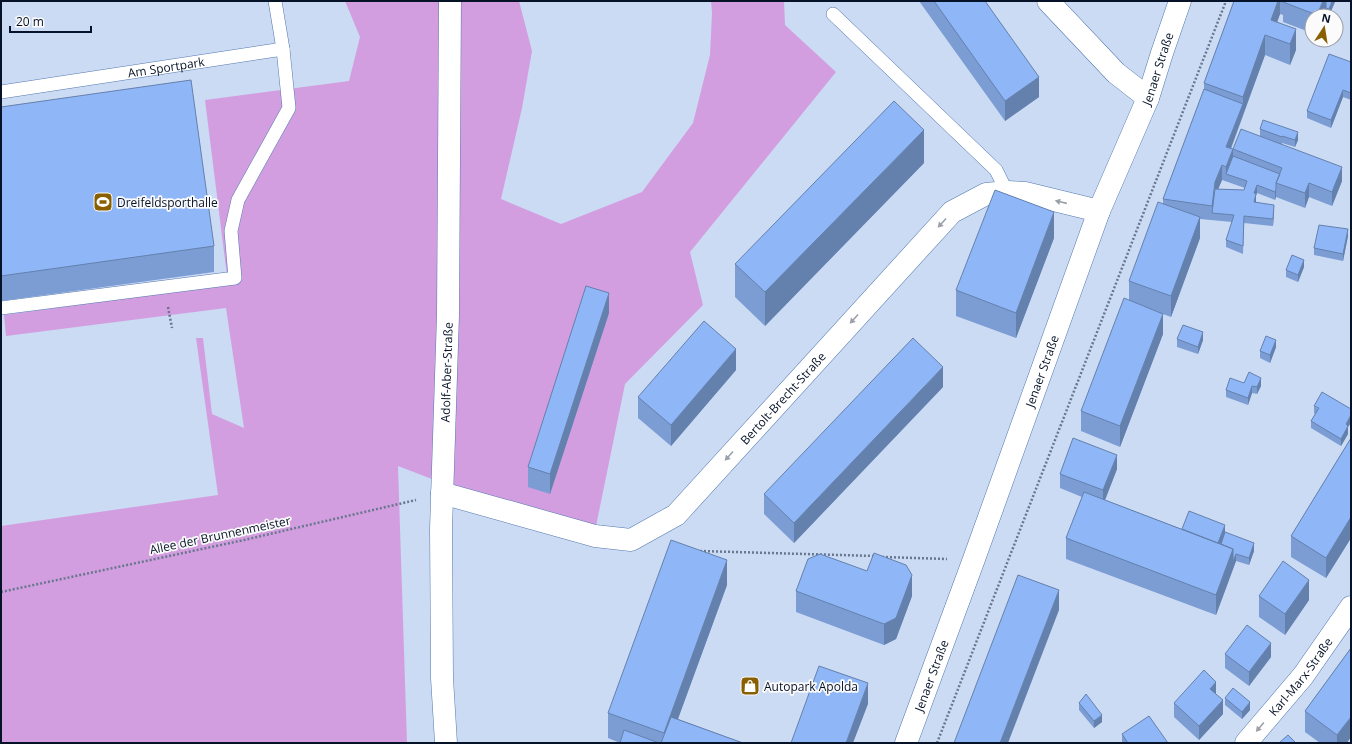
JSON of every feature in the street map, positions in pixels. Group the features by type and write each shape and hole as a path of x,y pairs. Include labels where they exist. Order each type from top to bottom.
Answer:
{"street":[{"name":"Adolf-Aber-Straße","path":"446,743 442,678 442,493 448,315 450,1"},
{"path":"1048,1 1116,73 1148,98"},
{"name":"Jenaer Straße","path":"906,743 1099,211 1148,98 1180,1"},
{"name":"Bertolt-Brecht-Straße","path":"442,493 594,536 631,540 676,515 952,212 986,194 1007,192 1025,194 1099,211"},
{"name":"Karl-Marx-Straße","path":"1246,743 1303,676 1351,607"}],"lane":[{"path":"1,308 235,278 230,231 238,200 289,108 283,50 275,1"},
{"path":"833,14 996,170 1007,192"},
{"name":"Am Sportpark","path":"1,92 283,50"}],"path":[{"path":"936,743 1226,1"},
{"name":"Allee der Brunnenmeister","path":"1,592 244,540 442,493"},
{"path":"697,550 974,559"}],"shaded area":[{"path":"345,1 519,1 532,51 522,108 501,199 561,224 642,192 693,123 710,55 712,13 711,1 784,1 785,25 836,72 690,252 703,305 625,384 593,541 398,466 407,743 1,743 1,526 218,495 196,338 203,338 212,414 244,428 226,308 6,336 4,315 228,284 205,100 349,81 360,37"}],"building":[{"path":"934,1 985,1 1039,77 1005,101"},
{"path":"1234,1 1278,1 1271,20 1296,29 1290,44 1265,35 1243,97 1204,83"},
{"path":"1323,1 1320,8 1304,8 1304,10 1283,2"},
{"path":"1326,1 1332,1 1329,8 1326,8"},
{"path":"1329,54 1351,62 1351,93 1343,90 1331,120 1307,111"},
{"name":"Dreifeldsporthalle","path":"191,80 214,246 1,276 1,107"},
{"path":"1204,89 1243,104 1226,147 1233,149 1226,167 1222,165 1215,182 1212,206 1163,199"},
{"path":"894,101 924,130 765,292 735,264"},
{"path":"1263,120 1298,132 1295,140 1260,129"},
{"path":"1241,129 1342,167 1332,192 1309,183 1305,193 1276,183 1282,168 1233,149"},
{"path":"1233,156 1280,174 1276,183 1275,192 1257,185 1254,193 1256,194 1254,202 1274,205 1273,219 1244,216 1243,246 1226,240 1234,215 1212,213 1215,189 1244,190 1247,181 1226,174"},
{"path":"995,190 1054,212 1016,313 956,290"},
{"path":"1158,202 1200,217 1171,296 1129,281"},
{"path":"1319,225 1348,229 1343,254 1314,248"},
{"path":"1292,255 1304,260 1298,275 1286,270"},
{"path":"586,286 609,293 550,474 528,467"},
{"path":"1124,298 1163,314 1120,426 1081,411"},
{"path":"704,321 736,349 671,425 638,397"},
{"path":"1183,325 1203,332 1198,347 1177,339"},
{"path":"1266,336 1276,340 1270,355 1260,351"},
{"path":"913,338 943,367 794,523 764,494"},
{"path":"1249,372 1261,378 1257,387 1252,386 1248,398 1226,390 1230,378 1244,383"},
{"path":"1322,392 1351,409 1351,415 1346,424 1348,426 1341,439 1311,421 1319,408 1314,406"},
{"path":"1073,438 1117,455 1103,490 1060,474"},
{"path":"1351,438 1351,517 1326,558 1291,536"},
{"path":"1084,492 1233,549 1216,595 1066,538"},
{"path":"1189,511 1225,525 1218,543 1182,529"},
{"path":"1225,532 1254,543 1249,558 1236,554 1233,562 1233,549 1221,544"},
{"path":"671,540 727,560 664,733 608,713"},
{"path":"874,553 906,565 912,575 896,618 884,624 796,591 808,559 820,554 867,571"},
{"path":"1283,561 1309,580 1285,614 1259,596"},
{"path":"1018,575 1059,590 1000,743 954,743"},
{"path":"1247,625 1271,643 1249,672 1225,654"},
{"path":"1351,648 1351,717 1337,735 1305,711"},
{"path":"819,666 868,683 846,743 791,743"},
{"path":"1204,670 1216,682 1210,689 1223,700 1199,726 1174,703"},
{"path":"1233,688 1250,702 1242,712 1225,698"},
{"path":"1086,694 1102,715 1094,721 1079,703"},
{"path":"1149,716 1168,743 1128,743 1122,734"},
{"path":"671,717 743,743 661,743"},
{"path":"624,730 659,743 620,743"},
{"path":"1288,735 1296,743 1279,743"}],"place":[{"name":"Dreifeldsporthalle","path":"103,202"},
{"name":"Autopark Apolda","path":"750,686"}]}
